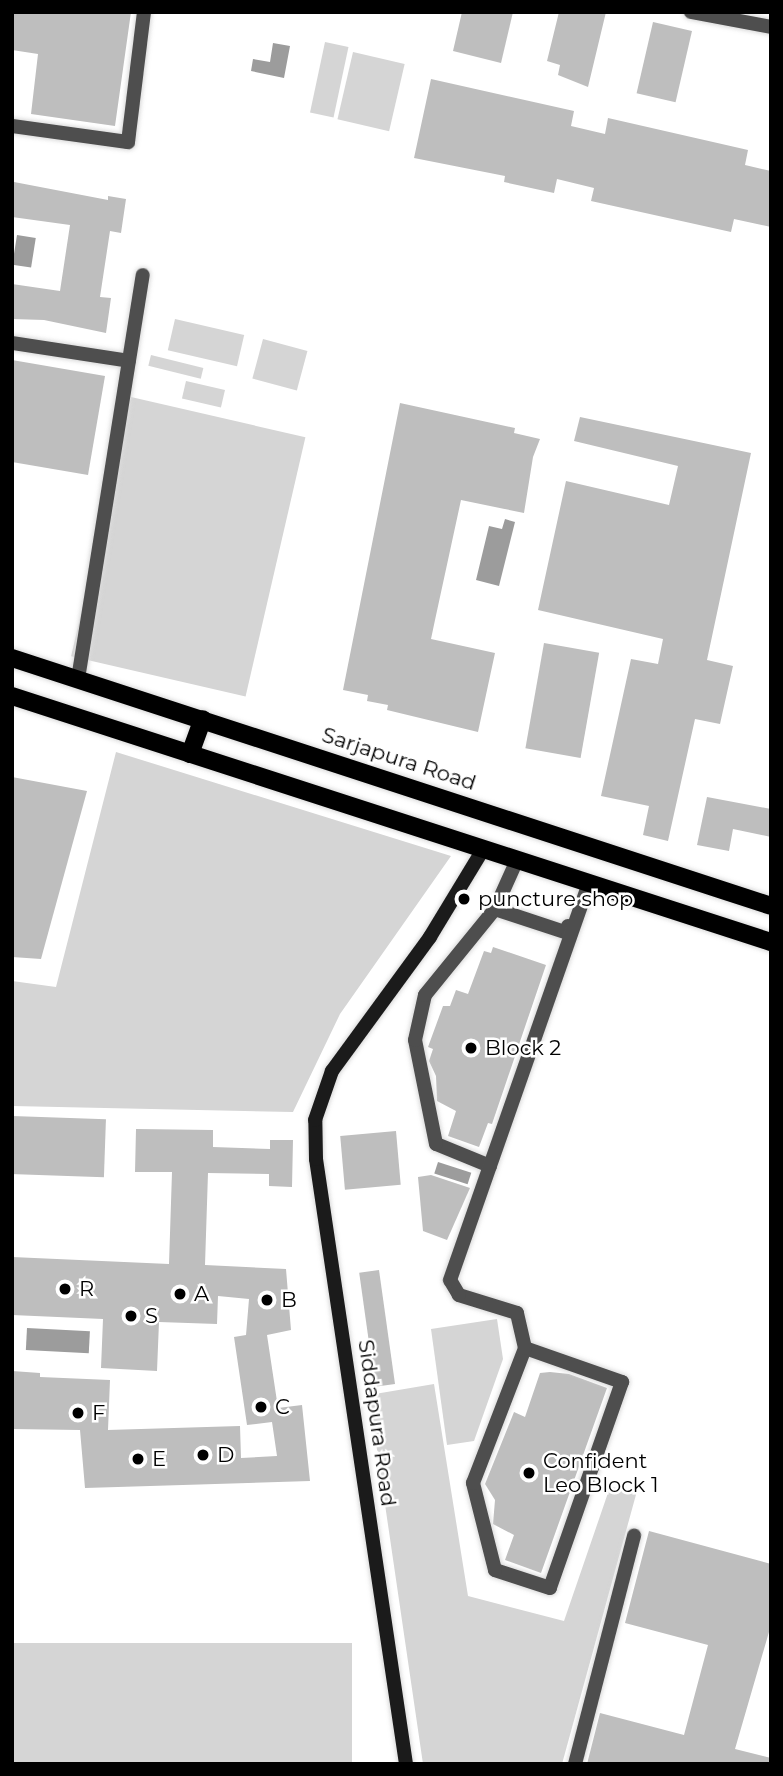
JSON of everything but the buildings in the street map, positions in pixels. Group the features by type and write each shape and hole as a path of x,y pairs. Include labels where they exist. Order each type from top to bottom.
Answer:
{"main road":[{"name":"Sarjapura Road","path":"12,658 771,906"},
{"path":"12,696 771,942"},
{"path":"190,754 203,719"}],"street":[{"path":"12,126 128,142 144,12"},
{"path":"691,12 771,27"},
{"path":"78,679 142,275"},
{"path":"12,343 129,361"},
{"name":"Siddapura Road","path":"406,1764 316,1159 315,1120 323,1088 430,937 484,848"},
{"path":"490,1166 436,1144 415,1040 425,995 495,909 517,860"},
{"path":"525,1348 622,1382 550,1588 495,1570 473,1483 525,1348 517,1313 459,1295 450,1280 568,933 589,883"},
{"path":"495,909 568,933"},
{"path":"575,1764 634,1536"}],"shaded area":[{"path":"325,42 348,47 334,117 310,112"},
{"path":"273,43 290,46 284,78 251,71 253,59 270,62"},
{"path":"353,52 405,64 389,131 337,119"},
{"path":"17,235 36,238 31,268 12,265"},
{"path":"175,319 244,335 237,366 168,350"},
{"path":"263,339 307,351 297,391 252,379"},
{"path":"151,355 203,368 201,379 148,366"},
{"path":"186,381 225,390 221,408 182,399"},
{"path":"131,397 305,437 246,696 71,656"},
{"path":"505,519 515,522 499,586 476,580 489,526 502,529"},
{"path":"116,752 451,856 340,1014 293,1112 12,1106 12,981 56,987"},
{"path":"438,1162 471,1173 468,1184 434,1173"},
{"path":"497,1319 503,1359 474,1441 447,1445 431,1329"},
{"path":"27,1328 90,1331 89,1353 26,1350"},
{"path":"434,1384 468,1596 564,1621 610,1487 637,1491 562,1764 423,1764 369,1395"},
{"path":"12,1643 352,1643 352,1764 12,1764"}],"place":[{"name":"puncture shop","path":"464,899"},
{"name":"Block 2","path":"471,1048"},
{"name":"R","path":"65,1289"},
{"name":"A","path":"180,1294"},
{"name":"B","path":"267,1300"},
{"name":"S","path":"131,1316"},
{"name":"C","path":"261,1407"},
{"name":"F","path":"78,1413"},
{"name":"D","path":"203,1455"},
{"name":"E","path":"138,1459"},
{"name":"Confident Leo Block 1","path":"529,1473"}]}
